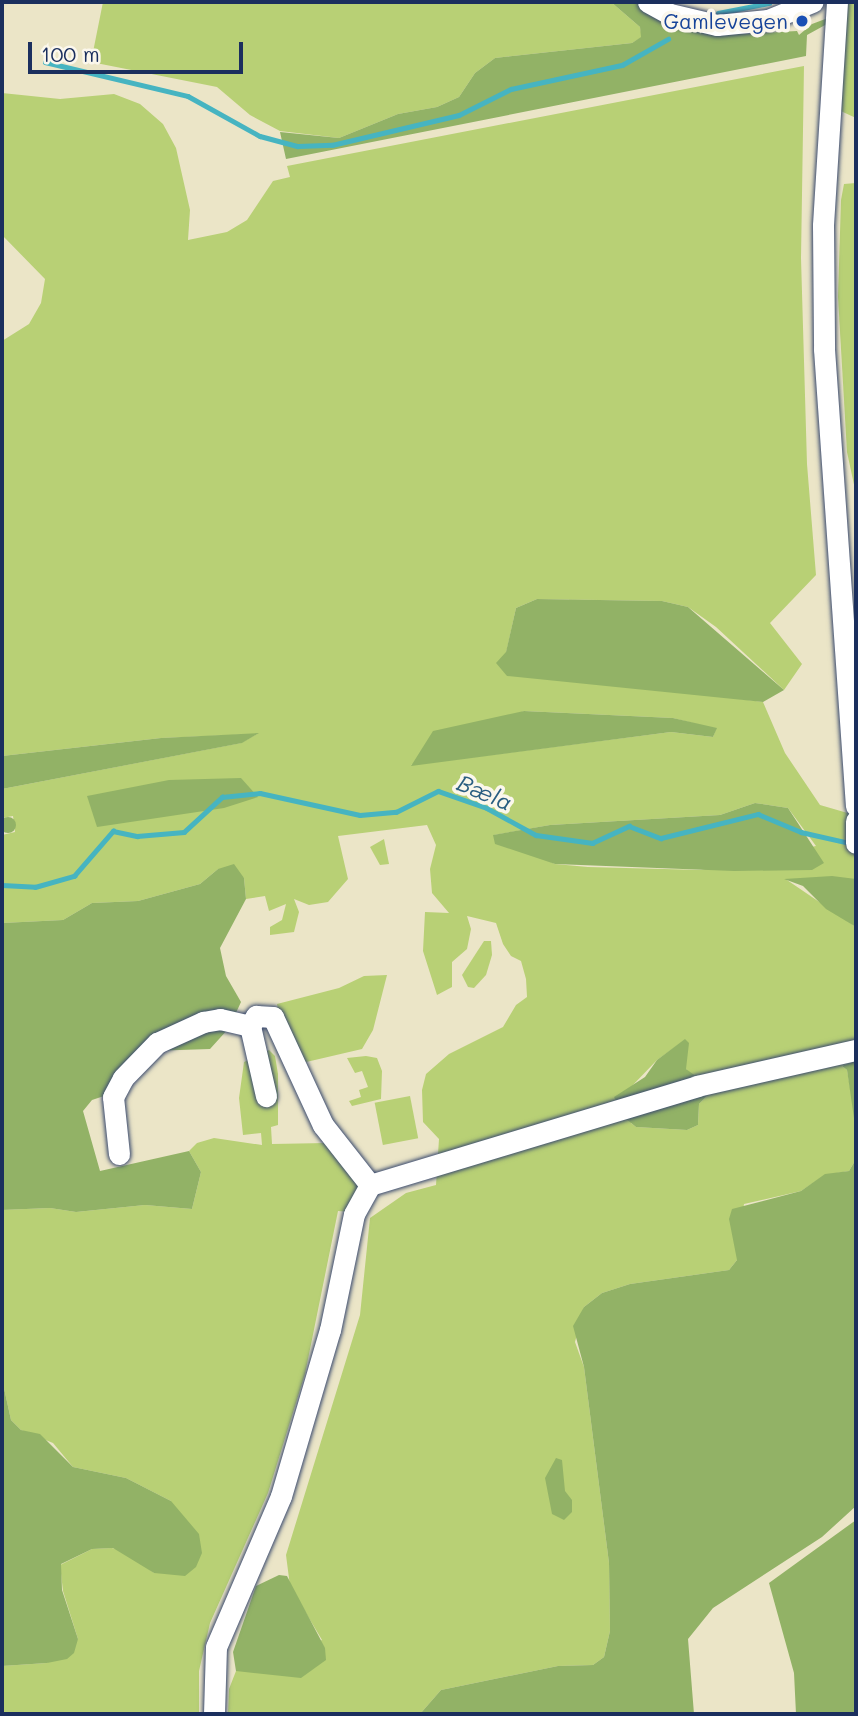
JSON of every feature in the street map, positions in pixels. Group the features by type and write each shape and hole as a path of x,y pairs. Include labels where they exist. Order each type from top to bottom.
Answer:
{"street":[{"path":"648,2 670,14 717,25 768,20 813,2"},
{"path":"837,2 823,226 824,349 856,806"},
{"path":"856,821 856,843"},
{"path":"266,1096 250,1026 256,1016 273,1017 323,1125 370,1185"},
{"path":"119,1154 113,1097 123,1078 158,1043 203,1021 220,1019 250,1026"},
{"path":"214,1714 216,1647 281,1496 330,1330 354,1214 370,1185 697,1086 856,1050"}],"green space":[{"path":"103,2 611,2 640,27 642,37 632,43 495,58 475,73 459,97 437,107 398,114 339,138 280,131 250,115 217,87 91,62"},
{"path":"611,2 634,2 704,30 743,34 797,31 799,35 812,24 828,18 827,24 807,35 806,56 286,159 280,132 339,138 398,114 437,107 459,97 475,73 495,58 632,43 641,37 640,27"},
{"path":"844,2 856,2 856,118 832,107"},
{"path":"804,66 801,258 807,464 816,575 770,623 802,664 784,690 716,627 688,607 662,601 537,599 516,608 506,653 679,691 763,702 785,753 820,805 851,814 856,879 787,880 856,927 856,1060 842,1066 847,1070 854,1110 856,1159 849,1171 825,1175 801,1191 744,1204 737,1260 729,1270 630,1284 602,1293 584,1307 575,1342 584,1367 609,1563 610,1631 604,1657 593,1665 558,1666 441,1690 420,1714 228,1714 229,1689 236,1671 251,1671 322,1640 290,1586 286,1555 360,1315 370,1218 406,1193 436,1185 439,1139 423,1122 422,1090 426,1074 449,1054 503,1027 516,1005 527,997 521,961 511,956 503,944 496,923 467,916 471,929 467,949 452,962 452,987 437,995 423,951 425,912 449,913 432,893 430,869 436,845 427,825 338,836 348,879 328,902 309,905 294,899 299,912 294,932 270,935 270,927 282,920 286,904 269,911 265,896 246,899 244,878 218,869 200,884 138,901 92,903 63,920 2,923 2,835 15,832 13,816 2,818 2,789 241,743 257,734 161,738 2,756 2,341 29,324 41,303 45,279 2,235 2,93 60,99 114,94 140,104 163,124 176,148 190,210 188,240 227,232 247,220 273,181 290,177 287,166","holes":["524,711 673,718 716,729 713,737 671,732 411,765","755,803 788,808 816,846 701,870 588,867 555,864 494,835 550,825 720,815","685,1040 686,1069 707,1096 699,1104 698,1125 687,1130 636,1127 631,1123 631,1087 657,1060"]},
{"path":"856,183 856,494 847,452 838,297 841,200 844,184"},
{"path":"537,599 662,601 688,607 784,690 763,702 507,676 496,663 506,652 516,608"},
{"path":"524,711 673,718 717,728 713,737 671,732 411,766 433,731"},
{"path":"259,733 242,743 2,789 2,756 161,738"},
{"path":"241,778 258,797 224,808 97,827 87,796 169,780"},
{"path":"755,803 788,808 824,863 812,870 734,871 555,864 495,844 493,835 550,825 720,815"},
{"path":"5,817 11,817 16,825 14,831 5,833 0,828 0,822"},
{"path":"384,839 389,864 380,865 370,847"},
{"path":"234,864 244,878 246,899 220,948 226,976 241,1002 229,1028 210,1049 149,1051 110,1094 92,1100 83,1111 100,1171 189,1151 201,1172 192,1209 145,1205 76,1212 50,1208 2,1210 2,923 63,920 92,903 138,901 200,884 218,869"},
{"path":"832,876 856,879 856,927 826,909 803,886 784,879"},
{"path":"484,941 491,941 492,955 486,975 474,988 468,987 462,975"},
{"path":"387,975 373,1030 362,1049 302,1063 281,1025 277,1004 339,988 364,976"},
{"path":"685,1039 689,1043 686,1069 697,1077 707,1096 699,1104 698,1125 687,1130 636,1127 625,1118 614,1097 645,1077 657,1060"},
{"path":"269,1050 275,1056 278,1074 278,1125 271,1127 272,1144 327,1143 365,1185 351,1212 338,1211 305,1374 268,1493 210,1623 199,1671 199,1714 2,1714 2,1666 47,1663 78,1639 63,1591 60,1565 92,1549 112,1548 125,1551 154,1573 171,1501 126,1478 73,1467 53,1443 21,1430 11,1420 2,1379 2,1210 50,1208 76,1212 145,1205 192,1209 201,1172 189,1151 197,1143 214,1138 262,1145 261,1133 243,1135 239,1098 244,1062"},
{"path":"347,1058 377,1058 382,1071 381,1099 352,1106 349,1101 361,1097 359,1090 368,1087 362,1071 355,1073"},
{"path":"856,1060 856,1132 847,1070 842,1066"},
{"path":"410,1096 418,1138 383,1145 375,1103"},
{"path":"856,1159 856,1506 822,1537 713,1608 688,1639 694,1714 420,1714 441,1690 558,1666 593,1665 604,1657 610,1631 609,1563 584,1367 573,1326 584,1307 602,1293 630,1284 729,1270 737,1260 729,1219 732,1209 801,1191 825,1174 849,1171"},
{"path":"2,1379 11,1420 21,1430 40,1434 73,1467 126,1478 171,1501 199,1534 202,1553 196,1567 185,1576 154,1573 113,1548 92,1549 61,1564 62,1590 78,1639 74,1653 67,1659 47,1663 2,1666"},
{"path":"556,1458 562,1460 565,1491 572,1500 572,1512 564,1520 552,1514 545,1478"},
{"path":"856,1520 856,1714 796,1714 794,1673 769,1583"},
{"path":"279,1575 287,1576 325,1648 326,1660 301,1678 236,1671 233,1652 256,1586"}],"waterway":[{"path":"718,13 769,3"},
{"path":"45,62 188,96 260,136 298,146 332,145 459,115 511,89 622,65 668,39"},
{"name":"Bæla","path":"2,885 35,887 74,876 113,831 137,836 184,832 222,797 260,793 360,815 396,812 438,791 487,808 536,835 592,843 629,826 661,838 758,814 801,832 850,843"}],"place":[{"name":"Gamlevegen","path":"802,21"}]}
